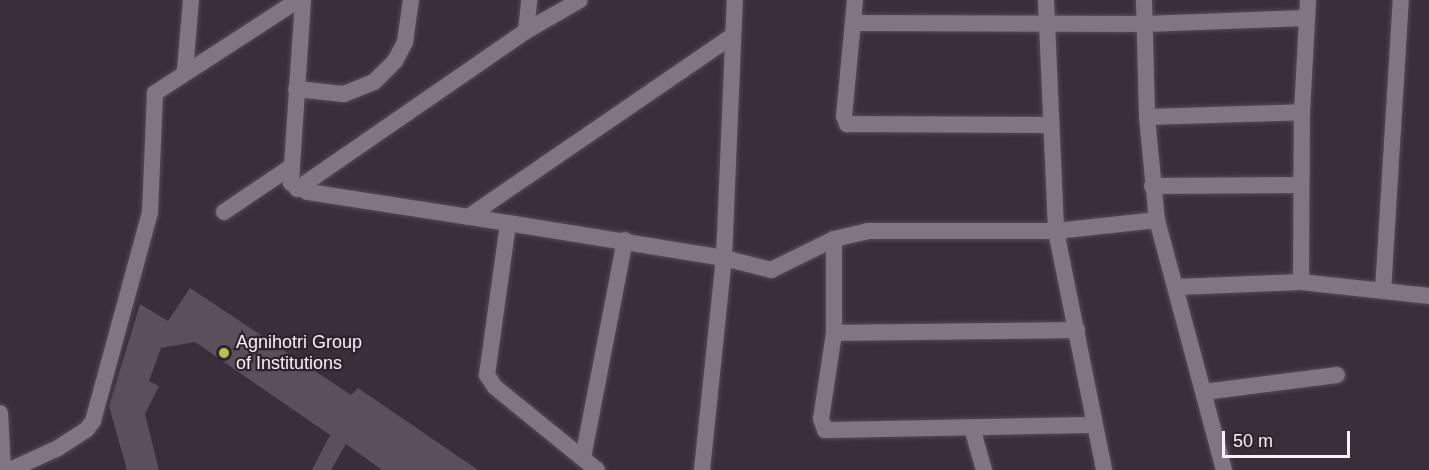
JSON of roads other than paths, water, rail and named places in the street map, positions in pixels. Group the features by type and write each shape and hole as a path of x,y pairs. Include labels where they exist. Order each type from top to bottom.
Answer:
{"street":[{"path":"185,70 191,0"},
{"path":"0,414 4,466 58,448 87,429 93,421 150,213 153,99 159,89 185,70 300,0"},
{"path":"300,0 296,89 289,168 291,183 297,189 624,240 724,258 771,270 834,239 878,230 1056,231 1157,220"},
{"path":"296,89 344,94 374,82 395,61 405,42 411,0"},
{"path":"526,27 529,0"},
{"path":"297,189 526,27 580,0"},
{"path":"702,470 724,258 735,0"},
{"path":"855,0 855,23 844,116 848,124 1050,125"},
{"path":"1046,0 1044,24 1056,231 1104,470"},
{"path":"1144,0 1147,117 1157,220 1177,287 1224,470"},
{"path":"1301,282 1302,112 1308,0"},
{"path":"1383,291 1401,0"},
{"path":"855,23 1145,24 1306,18"},
{"path":"468,217 732,36"},
{"path":"1147,117 1302,112"},
{"path":"224,212 289,168"},
{"path":"1152,186 1301,185"},
{"path":"508,223 487,375 495,387 597,470"},
{"path":"834,239 834,333 821,419 825,430 1094,425"},
{"path":"583,458 624,240"},
{"path":"1177,287 1301,282 1429,296"},
{"path":"834,333 1077,330"},
{"path":"1204,392 1337,375"},
{"path":"972,428 984,470"}],"place":[{"name":"Agnihotri Group of Institutions","path":"224,353"}]}
